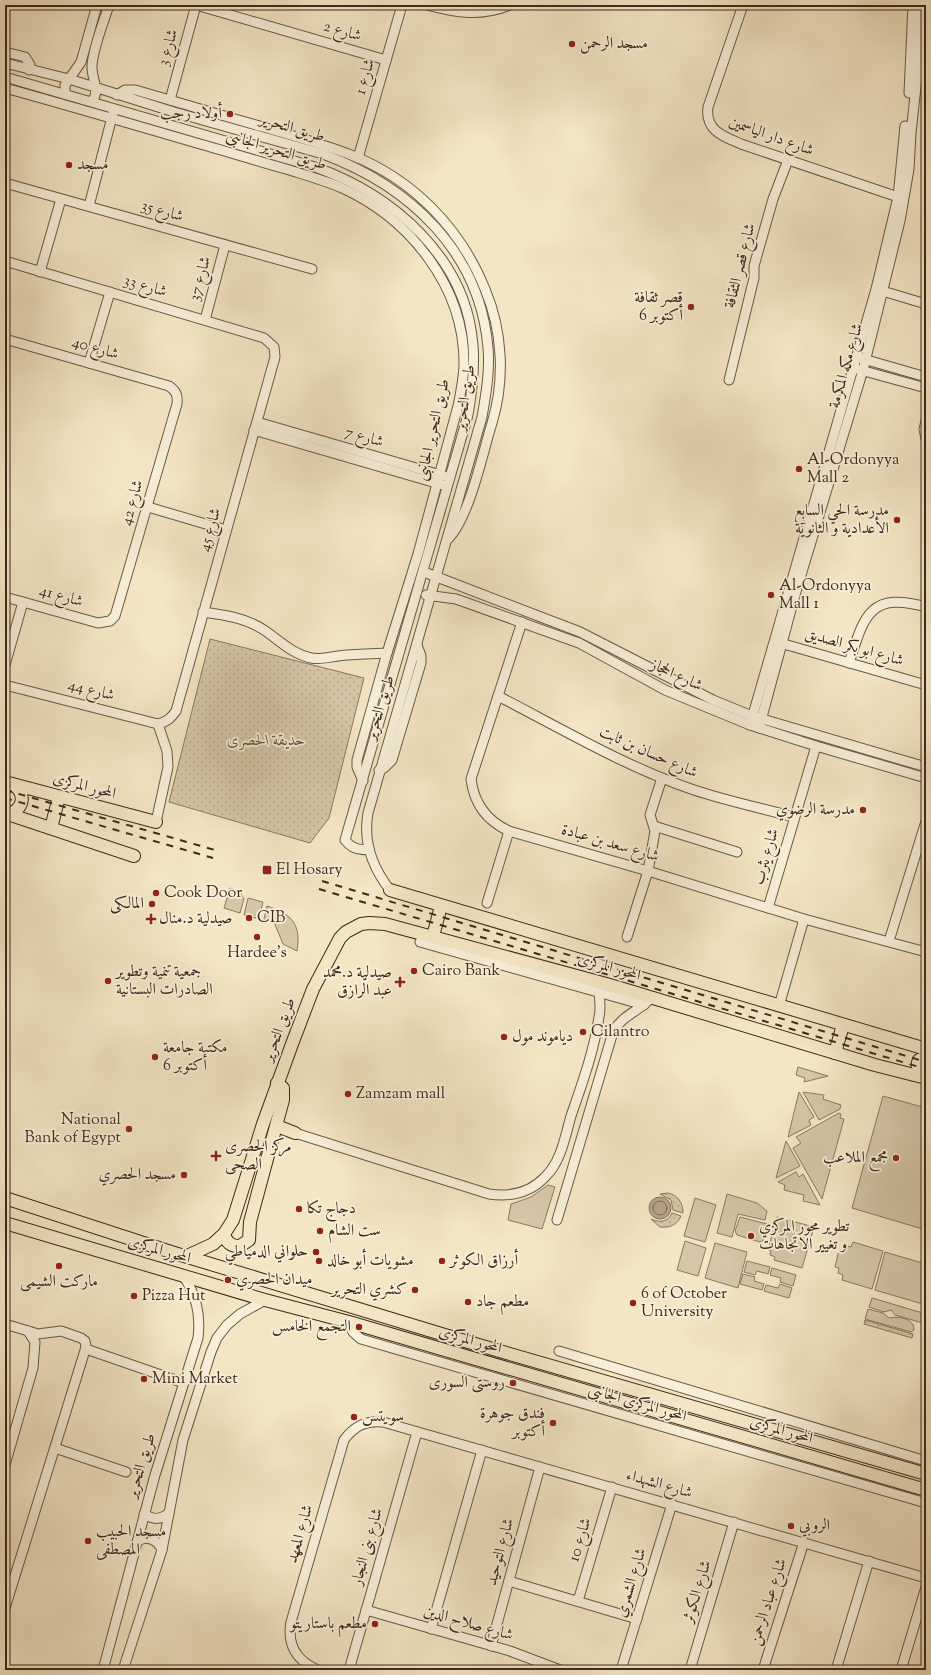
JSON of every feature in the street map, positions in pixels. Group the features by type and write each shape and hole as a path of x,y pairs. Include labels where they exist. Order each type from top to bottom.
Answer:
{"main road":[{"name":"المحور المركزى","path":"10,783 156,822"},
{"path":"6,813 16,810 22,802 21,792 10,783"},
{"path":"51,828 59,797"},
{"path":"6,813 134,856"},
{"name":"المحور المركزى","path":"390,890 926,1049"},
{"path":"433,936 441,906"},
{"name":"المحور المركزى","path":"313,989 335,945 346,932 353,928 377,922 433,936 648,1001 926,1077"},
{"name":"طريق التحرير","path":"188,1256 206,1248 224,1234 236,1212 277,1084 313,989"},
{"path":"835,1053 844,1025"},
{"path":"926,1057 920,1059 917,1064 919,1070 926,1077"},
{"name":"طريق التحرير","path":"224,1234 227,1241 236,1246 244,1245 249,1240 250,1222 277,1126 283,1095 282,1087 277,1084"},
{"path":"277,1126 295,1133"},
{"name":"المحور المركزى","path":"5,1198 188,1256"},
{"name":"المحور المركزى","path":"5,1223 265,1300 349,1322 926,1490"},
{"path":"188,1256 458,1339 926,1474"}],"street":[{"path":"65,94 64,88 81,62 97,5"},
{"path":"92,102 96,95 96,88 92,73 94,58 109,5"},
{"name":"شارع 2","path":"196,5 386,60"},
{"name":"شارع 3","path":"170,100 196,5"},
{"name":"شارع 1","path":"358,158 402,5"},
{"path":"428,5 473,14 492,11 510,5"},
{"name":"شارع دار الياسمين","path":"742,5 708,107 708,122 712,128 724,137 898,197"},
{"name":"شارع مكه المكرمة","path":"880,290 898,197 911,66 913,5"},
{"name":"شارع مكه المكرمة","path":"751,720 777,642 859,369 906,194 923,58 920,5"},
{"path":"5,52 25,57 29,61 30,70"},
{"name":"طريق التحرير","path":"5,63 69,79 344,162 376,178 406,198 443,235 463,265 477,296 486,330 488,348 488,382 482,417 417,644 421,656 421,662 392,760 384,768 379,770 367,820 366,834 369,849 362,850 354,848 345,840 363,781 387,691 424,572 468,415 474,369 473,344 467,313 457,285 430,243 389,206 360,186 334,174 5,77"},
{"name":"طريق التحرير الجانبى","path":"5,88 305,175 342,188 383,213 415,241 441,277 458,318 464,362 462,384 416,562 387,653 357,760 357,767 363,781"},
{"name":"طريق التحرير الجانبى","path":"118,95 130,89 300,138 358,158 391,175 431,207 456,236 468,254 488,295 499,338 501,378 499,396 493,419 462,520 458,527 446,540"},
{"path":"89,206 114,108"},
{"path":"298,148 300,138"},
{"name":"شارع قصر الثقافة","path":"729,380 754,278 754,266 773,199 788,160"},
{"name":"شارع 35","path":"5,183 312,269"},
{"path":"40,272 61,199"},
{"path":"426,219 431,207"},
{"name":"شارع 37","path":"205,320 225,245"},
{"name":"شارع 33","path":"5,261 264,338 274,347"},
{"path":"880,290 926,304"},
{"path":"89,363 110,292"},
{"name":"شارع 40","path":"5,339 169,386 175,390"},
{"name":"شارع 45","path":"158,724 169,719 176,711 275,357 274,347"},
{"path":"861,359 926,377"},
{"path":"859,369 926,388"},
{"name":"شارع 42","path":"110,621 118,608 178,404 178,397 175,390"},
{"path":"926,421 924,429 926,439"},
{"name":"شارع 7","path":"256,426 462,486"},
{"path":"148,507 226,530"},
{"name":"شارع الحجاز","path":"424,572 580,632 751,720"},
{"name":"شارع الحجاز","path":"417,595 431,595 456,599 579,643 665,690 751,720 926,767"},
{"name":"شارع 41","path":"5,597 98,623 110,621"},
{"path":"850,662 860,629 866,618 874,609 886,603 898,601 926,607"},
{"path":"5,665 23,602"},
{"path":"203,612 224,615 246,621 263,629 297,653 311,658 324,659 338,656 387,653"},
{"name":"شارع سعد بن عبادة","path":"522,622 471,779 475,798 482,811 492,822 509,831 648,871 804,919 926,952"},
{"name":"شارع مكه المكرمة","path":"760,723 777,642"},
{"name":"شارع ابو بكر الصديق","path":"777,642 926,685"},
{"name":"شارع 44","path":"5,685 158,724"},
{"name":"شارع حسان بن ثابت","path":"498,696 662,778 695,791 794,816"},
{"name":"شارع الحجاز","path":"760,723 816,746 926,778"},
{"path":"156,822 168,767 167,750 158,724"},
{"name":"شارع يثرب","path":"768,908 794,816 816,746"},
{"path":"626,937 648,871 654,837 654,826 650,814 662,778"},
{"path":"889,941 926,821"},
{"path":"654,826 737,852"},
{"path":"487,903 509,831"},
{"path":"369,849 376,870 390,890"},
{"path":"779,1006 804,919"},
{"path":"420,942 599,993 648,1001"},
{"path":"295,1133 489,1194 512,1194 526,1190 545,1178 557,1159 584,1079 598,1022 600,1010 599,993"},
{"path":"558,1220 613,1032 625,1016 648,1001"},
{"name":"طريق التحرير","path":"103,1670 155,1475 198,1338 199,1315 194,1294 182,1275"},
{"name":"طريق التحرير","path":"123,1670 162,1550 183,1440 211,1352 217,1338 227,1325 240,1314 265,1300"},
{"name":"المحور المركزى الجانبى","path":"349,1322 353,1332 361,1339 926,1503"},
{"path":"5,1324 38,1334 61,1332 79,1336 85,1342 86,1349 5,1608"},
{"path":"5,1465 33,1368 35,1342 28,1331"},
{"path":"86,1349 184,1383"},
{"path":"559,1351 926,1461"},
{"name":"شارع المعهد","path":"318,1670 304,1662 292,1648 290,1640 291,1622 344,1440 357,1426 370,1422 383,1422"},
{"name":"شارع الشهداء","path":"383,1422 926,1578"},
{"name":"شارع بنى النجار","path":"349,1670 417,1432"},
{"path":"55,1448 126,1472"},
{"path":"431,1629 482,1450"},
{"name":"شارع التوحيد","path":"491,1646 540,1467"},
{"name":"شارع 10","path":"578,1601 612,1487"},
{"name":"شارع الشمري","path":"621,1670 672,1504"},
{"path":"144,1514 158,1519 165,1517 169,1513"},
{"name":"شارع الكوثر","path":"690,1670 734,1522"},
{"path":"137,1542 150,1538 156,1541 162,1550"},
{"name":"شارع عباد الرحمن","path":"763,1670 804,1542"},
{"path":"836,1670 870,1561"},
{"path":"509,1581 637,1619"},
{"path":"901,1670 926,1587"},
{"name":"شارع صلاح الدين","path":"366,1610 529,1657 560,1670"}],"green space":[{"name":"حديقة الحصرى","path":"210,639 364,678 329,818 310,843 169,802"},
{"path":"230,888 239,891 244,899 240,913 224,908"},
{"path":"248,898 263,902 259,919 244,915"},
{"path":"267,906 283,913 293,922 298,934 297,951 283,944 274,922 264,919"},
{"path":"798,1067 828,1076 804,1082 805,1078 796,1075"},
{"path":"799,1092 814,1117 809,1120 811,1125 788,1137"},
{"path":"803,1092 824,1095 823,1099 841,1105 840,1109 819,1120"},
{"name":"مجمع الملاعب","path":"883,1096 926,1108 926,1230 852,1208"},
{"path":"839,1113 841,1114 840,1118 844,1119 822,1199 793,1148 801,1143 796,1137"},
{"path":"786,1141 800,1166 776,1178"},
{"path":"796,1172 799,1177 803,1174 820,1205 803,1201 804,1195 784,1190 785,1185 778,1182"},
{"path":"548,1185 555,1187 542,1229 508,1220 511,1204 531,1197"},
{"path":"660,1194 672,1194 679,1200 683,1213 673,1210 671,1200"},
{"path":"727,1194 757,1203 767,1211 765,1220 738,1214 732,1237 717,1233"},
{"path":"695,1198 716,1205 705,1242 684,1236"},
{"path":"672,1213 681,1216 675,1224 667,1227 660,1227 651,1219 663,1221 666,1220"},
{"path":"740,1217 767,1224 764,1240 760,1242 737,1235 735,1231"},
{"path":"777,1217 814,1227 802,1268 774,1260 775,1257 770,1255 771,1251 768,1250"},
{"path":"685,1241 706,1248 698,1276 677,1270"},
{"path":"853,1242 883,1251 872,1289 842,1280 843,1275 838,1273 839,1268 835,1267 839,1250 844,1251 846,1246 851,1247"},
{"path":"715,1243 747,1252 738,1288 705,1278"},
{"path":"885,1252 926,1264 926,1305 875,1290"},
{"path":"747,1261 770,1267 768,1274 757,1271 755,1275 744,1272"},
{"path":"772,1268 796,1275 793,1286 780,1282 781,1278 770,1275"},
{"path":"743,1274 755,1277 754,1281 764,1284 762,1290 740,1284"},
{"path":"780,1284 792,1288 789,1298 764,1291 766,1285 778,1288"},
{"path":"872,1298 926,1314 926,1324 895,1315 891,1310 884,1312 869,1307"},
{"path":"868,1309 883,1313 889,1318 896,1317 909,1320 914,1326 914,1330 911,1332 865,1319"},
{"path":"865,1320 913,1334 912,1338 864,1324"}],"water":[{"path":"660,1197 664,1198 670,1204 670,1212 664,1218 660,1219 656,1218 650,1212 649,1208 650,1204 656,1198"}],"railway":[{"path":"5,790 215,850"},
{"path":"5,798 213,858"},
{"path":"322,881 926,1062"},
{"path":"319,889 926,1069"}],"place":[{"name":"مسجد الرحمن","path":"572,44"},
{"name":"أولاد رجب","path":"230,114"},
{"name":"مسجد","path":"69,165"},
{"name":"قصر ثقافة 6 أكتوبر","path":"691,307"},
{"name":"Al-Ordonyya Mall 2","path":"799,469"},
{"name":"مدرسة الحي السابع الأعدادية و الثانوية","path":"897,520"},
{"name":"Al-Ordonyya Mall 1","path":"771,595"},
{"name":"مدرسة الرضوي","path":"863,810"},
{"name":"El Hosary","path":"267,870"},
{"name":"Cook Door","path":"156,893"},
{"name":"المالكى","path":"152,904"},
{"name":"CIB","path":"249,918"},
{"name":"صيدلية د.منال","path":"151,919"},
{"name":"Hardee's","path":"257,937"},
{"name":"Cairo Bank","path":"414,971"},
{"name":"جمعية تنمية وتطوير الصادرات البستانية","path":"108,981"},
{"name":"صيدلية د.محمد عبد الرازق","path":"400,982"},
{"name":"Cilantro","path":"583,1032"},
{"name":"دياموند مول","path":"504,1037"},
{"name":"مكتبة جامعة 6 أكتوبر","path":"155,1057"},
{"name":"Zamzam mall","path":"348,1094"},
{"name":"National Bank of Egypt","path":"129,1129"},
{"name":"مركز الحصرى الصحى","path":"216,1156"},
{"name":"مجمع الملاعب","path":"896,1158"},
{"name":"مسجد الحصري","path":"184,1175"},
{"name":"دجاج تكا","path":"299,1209"},
{"name":"ست الشام","path":"320,1231"},
{"name":"تطوير محور المركزي و تغيير الاتجاهات","path":"751,1236"},
{"name":"حلواني الدمياطي","path":"316,1252"},
{"name":"مشويات أبو خالد","path":"319,1261"},
{"name":"أرزاق الكوثر","path":"442,1261"},
{"name":"ماركت الشيمى","path":"59,1266"},
{"name":"ميدان الحصري","path":"228,1280"},
{"name":"كشري التحرير","path":"415,1290"},
{"name":"Pizza Hut","path":"134,1296"},
{"name":"مطعم جاد","path":"468,1302"},
{"name":"6 of October University","path":"633,1303"},
{"name":"التجمع الخامس","path":"359,1327"},
{"name":"Mini Market","path":"144,1379"},
{"name":"روستى السورى","path":"513,1383"},
{"name":"سويتس","path":"354,1417"},
{"name":"فندق جوهرة أكتوبر","path":"553,1423"},
{"name":"الروبي","path":"791,1526"},
{"name":"مسجد الحبيب المصطفى","path":"88,1541"},
{"name":"مطعم باستاريتو","path":"375,1624"}]}
